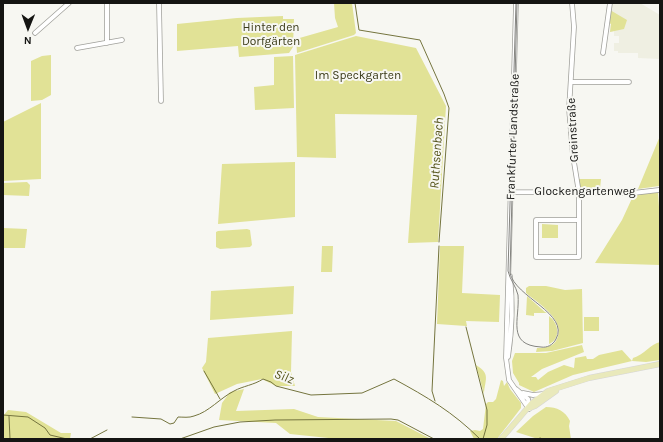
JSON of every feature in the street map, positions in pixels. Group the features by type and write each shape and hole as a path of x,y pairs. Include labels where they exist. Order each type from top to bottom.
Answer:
{"main road":[{"path":"529,409 532,403 545,394 589,378 660,364"},
{"path":"501,439 515,422 529,409 558,389"}],"street":[{"path":"35,33 69,3"},
{"path":"107,3 107,43"},
{"path":"159,3 161,101"},
{"name":"Frankfurter Landstraße","path":"516,3 509,271 512,293 510,344 507,372 514,387 529,409"},
{"name":"Greinstraße","path":"572,3 574,27 569,109 570,133 579,193 579,257 536,257 536,220 578,220"},
{"path":"603,54 610,3"},
{"path":"77,48 122,40"},
{"path":"571,82 629,82"},
{"name":"Glockengartenweg","path":"511,192 633,193 659,190"},
{"name":"Frankfurter Landstraße","path":"514,387 528,400 529,409"},
{"name":"Frankfurter Landstraße","path":"521,392 533,395 545,394"}],"shaded area":[{"path":"613,3 640,3 660,15 660,59 638,58 638,53 618,53 618,51 614,51 614,43 619,43 619,36 614,36 614,31 610,32 611,24 608,22"}],"green space":[{"path":"334,3 352,3 356,33 354,35 297,53 296,39 338,27 335,18"},
{"path":"610,10 627,20 624,29 610,32 611,24 608,22"},
{"name":"Hinter den Dorfgärten","path":"283,16 283,19 294,19 293,47 289,53 239,57 238,46 177,51 177,24 237,18"},
{"name":"Im Speckgarten","path":"356,36 416,48 446,106 438,242 408,243 417,115 335,114 336,158 297,157 295,55"},
{"path":"51,55 51,95 42,100 31,101 31,61 42,56"},
{"path":"293,56 294,108 255,110 254,87 274,85 274,57"},
{"path":"41,103 41,179 3,181 3,122"},
{"path":"660,136 659,186 638,189"},
{"path":"295,162 295,217 218,224 222,164"},
{"path":"579,179 601,179 600,189 582,188 579,186"},
{"path":"27,182 30,185 29,196 3,195 3,183"},
{"path":"658,192 660,221 660,265 595,263 622,220 634,194"},
{"path":"542,224 558,225 558,238 542,238"},
{"path":"3,228 27,229 25,248 3,248"},
{"path":"250,230 252,245 250,247 220,249 216,247 216,232"},
{"path":"322,246 333,246 332,272 321,272"},
{"path":"440,246 464,246 462,293 500,295 499,322 466,321 467,326 437,324"},
{"path":"294,286 293,314 210,320 211,291"},
{"path":"529,286 546,286 565,290 582,289 583,343 552,351 536,352 537,348 552,345 556,341 559,334 555,320 544,308 526,293 526,288"},
{"path":"527,296 547,313 534,313 534,316 526,315"},
{"path":"549,316 557,327 557,335 553,342 549,344"},
{"path":"584,317 599,317 599,331 584,331"},
{"path":"292,331 291,372 295,386 276,386 262,379 237,384 215,394 202,368 206,362 208,338"},
{"path":"660,342 660,360 646,362 632,361 633,358"},
{"path":"582,345 584,352 542,369 531,377 536,377 538,380 548,372 564,365 574,368 575,358 586,356 587,359 593,359 599,355 622,350 632,361 573,375 534,392 519,385 513,373 512,361 515,353 546,353"},
{"path":"476,365 484,371 486,377 484,394"},
{"path":"501,380 503,381 504,386 507,382 510,389 521,403 521,408 497,439 474,439 470,431 480,431 483,429 486,404 488,402 493,402 496,399"},
{"path":"244,389 236,411 294,409 318,417 396,421 431,439 338,439 290,434 276,423 219,420 222,403 230,392"},
{"path":"546,407 560,410 566,415 570,421 569,426 571,439 538,439 516,432 533,416"},
{"path":"8,410 26,412 61,433 71,433 70,439 3,439 3,416"}],"waterway":[{"name":"Ruthsenbach","path":"355,3 359,30 420,40 449,108 439,242"},
{"name":"Ruthsenbach","path":"435,401 432,391 439,246"},
{"path":"466,327 487,410 487,425 483,439"},
{"path":"204,371 220,399"},
{"name":"Silz","path":"132,417 161,419 170,424 174,423 178,417 190,417 199,414 234,391 263,379 276,386 311,395 362,393 394,379 418,392 439,406 470,429 480,439"},
{"path":"3,415 28,417 45,428 50,435 67,439"},
{"path":"9,416 10,439"},
{"path":"180,439 214,427 240,422 275,420 391,419 398,420 434,439"},
{"path":"90,439 107,430"},
{"path":"538,439 543,439"}],"tram line":[{"path":"516,3 508,271 518,295 517,329 519,336 523,341 530,345 545,347 550,346 556,339 558,330 555,322 549,313 521,290 514,282 510,273 517,3"}]}
